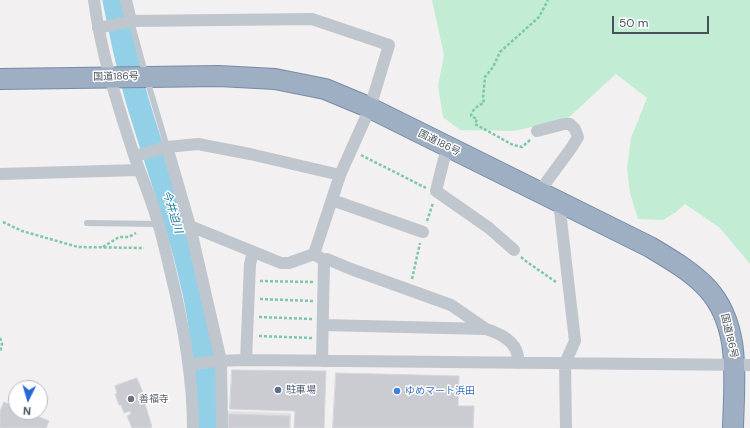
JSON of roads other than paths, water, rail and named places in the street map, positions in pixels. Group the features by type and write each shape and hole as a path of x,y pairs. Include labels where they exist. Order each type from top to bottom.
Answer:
{"highway":[{"name":"国道186号","path":"0,79 115,78 143,76 219,76 276,79 325,89 370,108 650,247 685,269 707,288 723,310 730,334 742,365 733,428"}],"street":[{"path":"94,0 140,170 159,224 180,311 191,365 193,428"},
{"path":"126,0 129,21"},
{"path":"102,27 129,21 312,18 389,45 370,108 340,175 332,200 319,257 324,283 322,361"},
{"path":"537,131 564,124 570,124 575,129 578,137 539,192"},
{"path":"137,156 164,148 198,144 250,154 340,175"},
{"path":"164,148 190,226 218,361 222,428"},
{"path":"450,148 444,159 436,192 489,228 514,250"},
{"path":"0,174 140,170"},
{"path":"332,200 423,232"},
{"path":"559,202 575,341 565,363 566,428"},
{"path":"190,226 281,264 319,257 450,305 486,329 506,336 516,350 518,363"},
{"path":"246,360 250,264 253,252"},
{"path":"323,322 486,329"},
{"path":"191,365 218,361 246,360 742,365"}],"lane":[{"path":"129,21 164,148"},
{"path":"87,223 159,224"}],"waterway":[{"name":"今井迫川","path":"114,0 134,90 179,233 193,286 202,342 206,399 206,428"}],"place":[{"name":"駐車場","path":"278,390"},
{"name":"ゆめマート浜田","path":"397,391"},
{"name":"善福寺","path":"131,399"}]}
